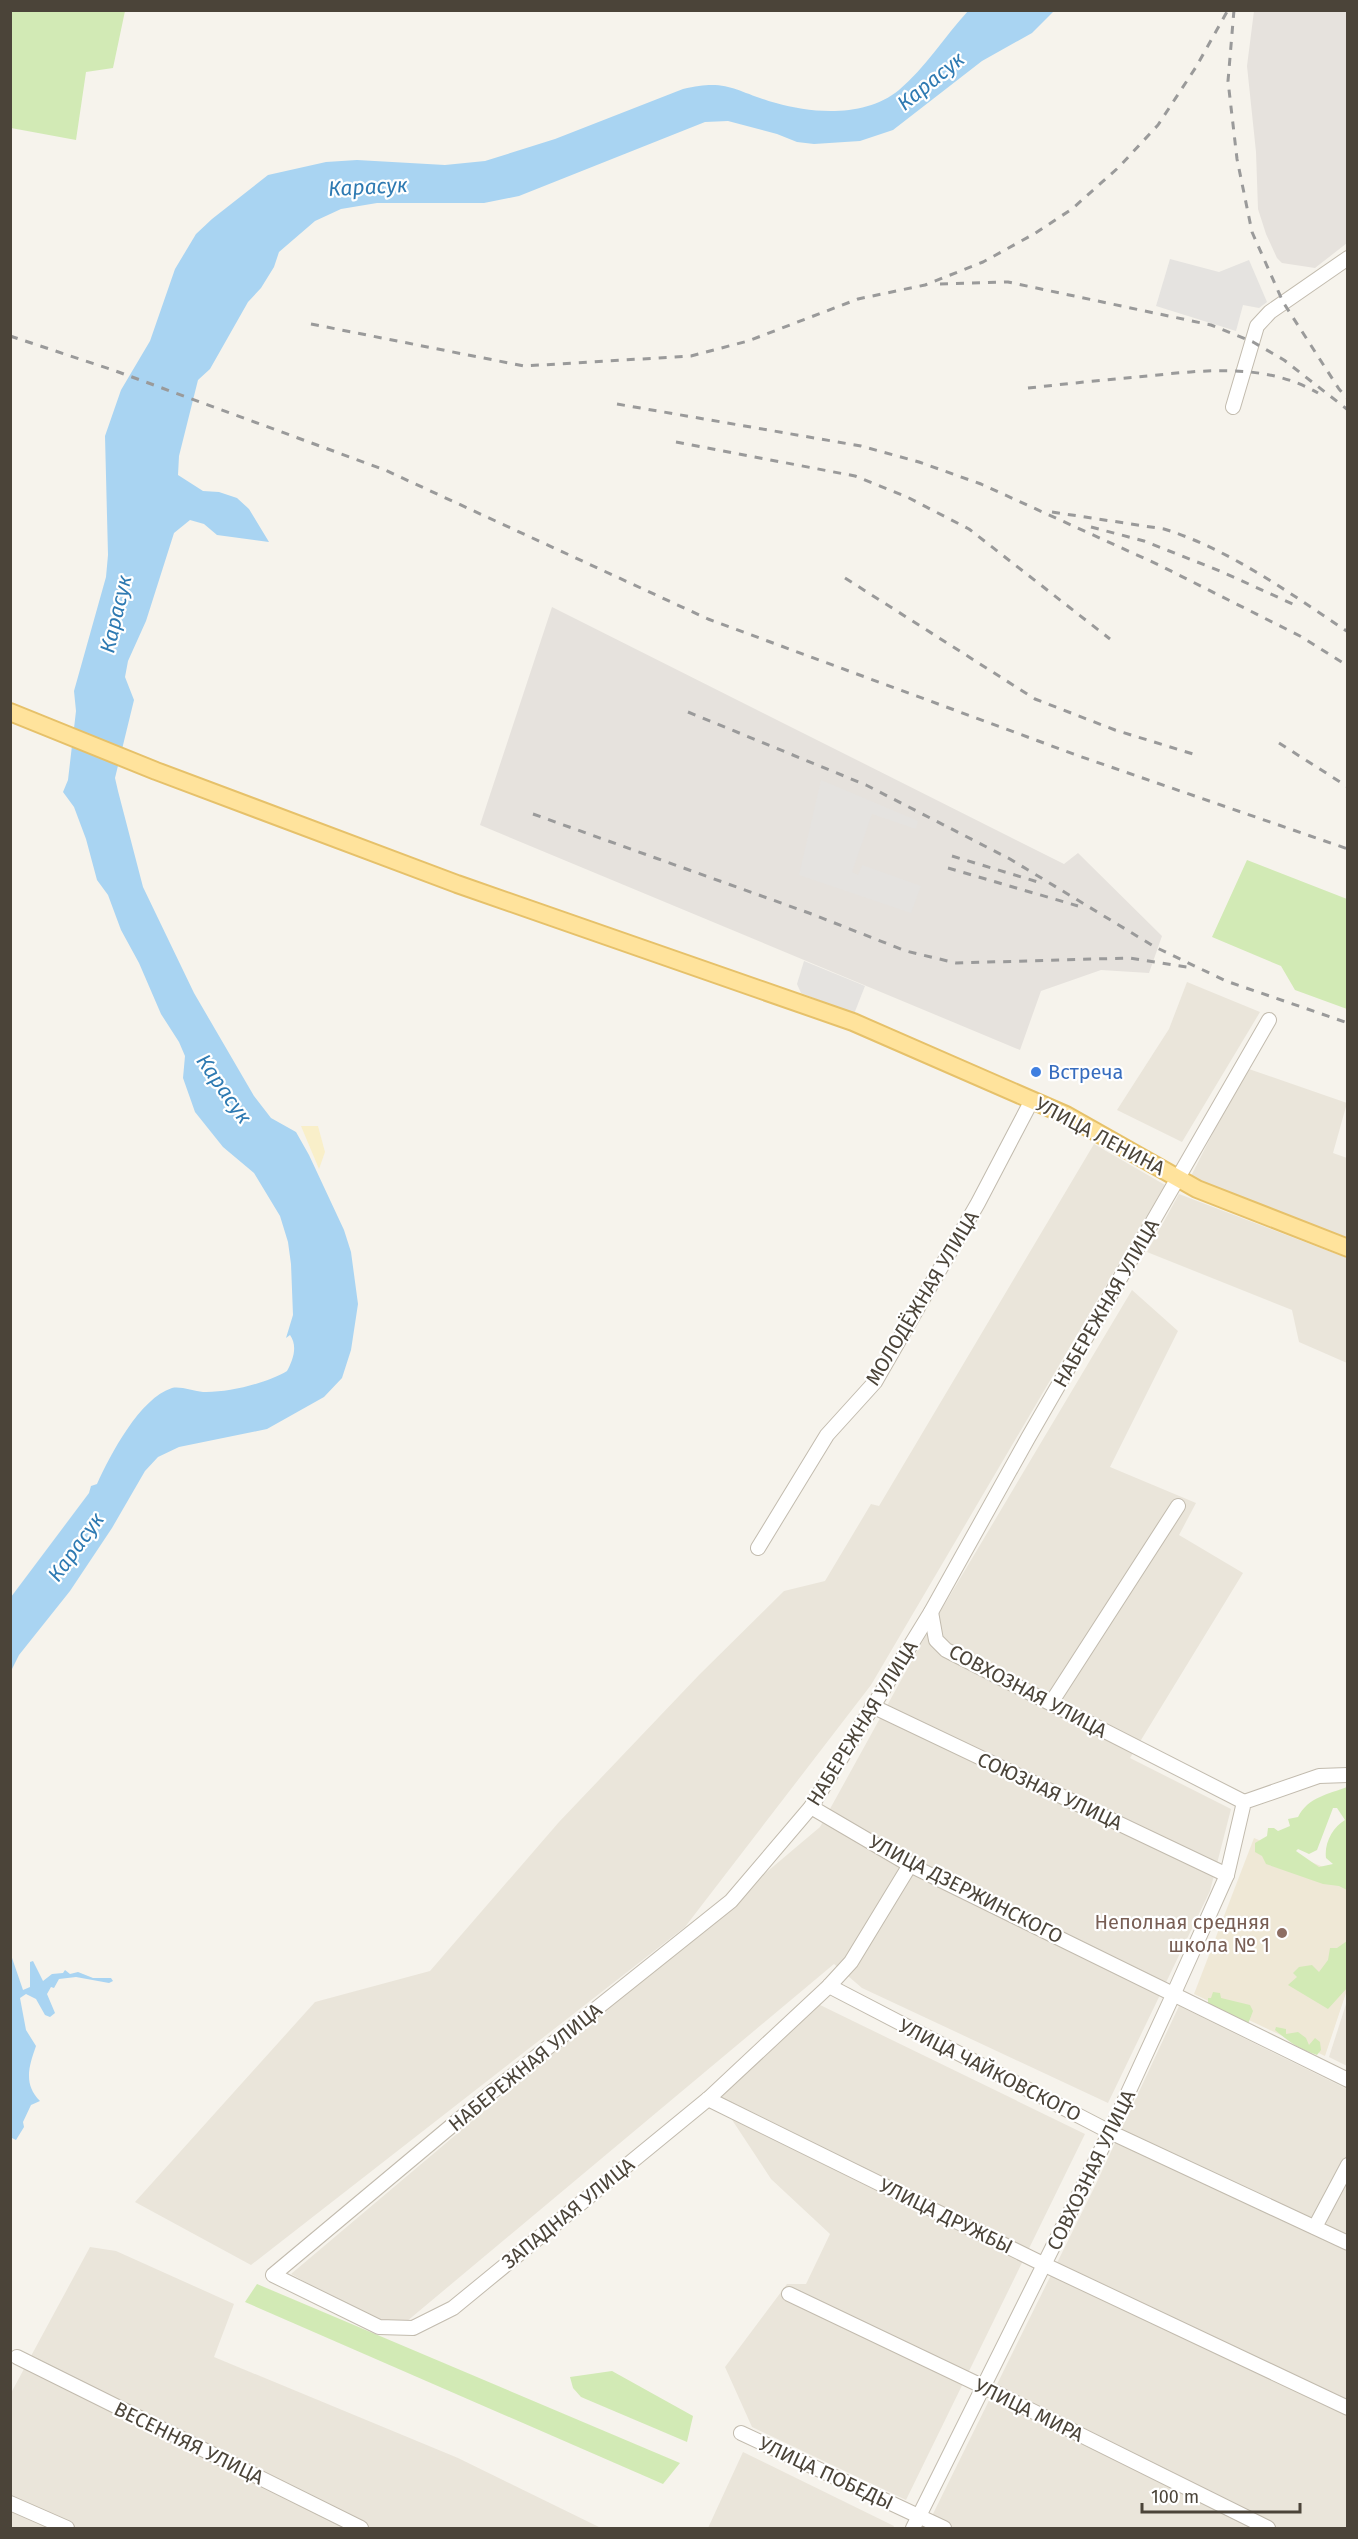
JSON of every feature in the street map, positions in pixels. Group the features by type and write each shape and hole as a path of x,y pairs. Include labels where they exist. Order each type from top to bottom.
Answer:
{"main road":[{"name":"УЛИЦА ЛЕНИНА","path":"10,712 156,771 464,887 853,1022 1093,1129 1197,1189 1347,1248"}],"street":[{"path":"1233,407 1257,326 1270,312 1347,258"},
{"name":"НАБЕРЕЖНАЯ УЛИЦА","path":"273,2275 492,2092 731,1900 811,1807 931,1612 1028,1438 1269,1020"},
{"name":"МОЛОДЁЖНАЯ УЛИЦА","path":"758,1548 827,1434 877,1379 978,1203 1032,1100"},
{"path":"1051,1703 1178,1506"},
{"name":"СОВХОЗНАЯ УЛИЦА","path":"917,2523 1110,2132 1174,1993 1227,1875 1244,1802 946,1650 936,1640 931,1612"},
{"name":"СОЮЗНАЯ УЛИЦА","path":"872,1706 1227,1875"},
{"path":"1244,1802 1319,1776 1347,1775"},
{"name":"УЛИЦА ДЗЕРЖИНСКОГО","path":"811,1807 910,1865 1347,2079"},
{"name":"ЗАПАДНАЯ УЛИЦА","path":"273,2275 379,2327 413,2328 453,2308 708,2099 829,1986 851,1962 910,1865"},
{"name":"УЛИЦА ЧАЙКОВСКОГО","path":"829,1986 1110,2132 1347,2243"},
{"name":"УЛИЦА ДРУЖБЫ","path":"708,2099 1045,2265 1347,2408"},
{"path":"1315,2227 1347,2164"},
{"name":"УЛИЦА МИРА","path":"789,2294 984,2387 1268,2529"},
{"name":"ВЕСЕННЯЯ УЛИЦА","path":"17,2357 361,2529"},
{"name":"УЛИЦА ПОБЕДЫ","path":"741,2433 917,2523 944,2529"},
{"path":"10,2503 67,2529"}],"shaded area":[{"path":"1254,11 1347,11 1347,243 1315,268 1282,263 1277,258 1258,209 1256,152 1247,66"},
{"path":"1170,259 1219,272 1249,260 1267,302 1259,308 1243,305 1236,331 1156,306"},
{"path":"552,607 1064,864 1078,853 1162,936 1149,973 1101,970 1041,991 1020,1050 480,825"},
{"path":"821,780 918,821 916,829 872,814 852,872 858,875 862,865 921,886 911,913 799,875"},
{"path":"804,961 865,986 854,1014 801,993 797,984"},
{"path":"1187,982 1260,1012 1182,1142 1117,1110 1169,1029"},
{"path":"1246,1068 1347,1103 1333,1153 1347,1158 1347,1244 1189,1180"},
{"path":"1094,1144 1165,1185 871,1685 685,1927 251,2265 135,2202 315,2002 430,1971 559,1822 699,1675 784,1591 825,1581 871,1504 879,1506"},
{"path":"1179,1194 1347,1258 1347,1363 1299,1342 1292,1310 1147,1252"},
{"path":"1132,1290 1178,1331 1110,1467 1196,1503 1179,1535 1243,1573 1130,1758 1231,1809 1210,1891 1108,2103 862,1988 834,1964 406,2322 380,2324 291,2274 820,1827 921,1644"},
{"name":"Неполная средняя школа № 1","path":"1254,1838 1347,1877 1347,1990 1325,2056 1194,1994"},
{"path":"1347,2001 1347,2066 1329,2057"},
{"path":"816,2003 1085,2134 906,2500 752,2427 725,2367 787,2284 806,2284 830,2234 771,2179 717,2097"},
{"path":"1179,2006 1347,2089 1347,2528 926,2528 1095,2186"},
{"path":"90,2247 116,2251 234,2304 214,2357 458,2458 601,2528 11,2528 11,2393"},
{"path":"743,2452 894,2526 893,2528 708,2528"}],"green space":[{"path":"10,11 125,11 113,68 86,72 76,140 11,128"},
{"path":"1247,860 1347,899 1347,1009 1295,990 1281,966 1212,937"},
{"path":"1347,1787 1347,1890 1266,1864 1262,1856 1255,1852 1255,1843 1267,1836 1268,1828 1278,1831 1290,1826 1288,1819 1298,1817 1307,1805 1326,1794","holes":["1333,1808 1337,1808 1345,1820 1333,1831 1326,1847 1326,1858 1333,1864 1319,1867 1296,1851 1298,1849 1309,1854 1317,1850"]},
{"path":"1347,1941 1347,1988 1328,2009 1288,1985 1297,1977 1293,1973 1299,1967 1312,1965 1319,1972 1328,1960 1330,1948 1337,1948"},
{"path":"1213,1992 1220,1993 1221,1998 1250,2005 1253,2011 1248,2024 1239,2022 1208,2003 1208,1998 1211,1998"},
{"path":"1276,2027 1286,2029 1286,2034 1298,2032 1306,2038 1309,2045 1315,2038 1320,2042 1321,2050 1317,2055 1299,2048 1275,2030"},
{"path":"257,2284 680,2463 663,2484 245,2302"},
{"path":"612,2371 693,2416 687,2442 581,2397 573,2388 570,2377"}],"sand":[{"path":"301,1126 318,1126 325,1152 319,1169"}],"water":[{"name":"Карасук","path":"968,11 1054,11 1032,33 982,61 893,130 860,141 814,144 797,142 777,134 728,121 705,122 519,196 484,203 377,203 341,209 315,221 279,252 274,267 261,288 248,302 210,369 198,380 179,456 178,475 203,491 219,492 237,498 249,509 269,542 217,535 204,524 190,520 174,533 146,621 128,661 125,677 134,700 115,778 143,887 194,993 254,1096 271,1118 296,1132 309,1155 344,1230 351,1252 358,1304 351,1350 342,1378 324,1397 267,1429 179,1447 158,1457 145,1471 112,1528 70,1591 19,1655 11,1671 11,1597 89,1493 91,1486 97,1484 118,1444 138,1415 160,1394 172,1388 213,1392 235,1389 269,1379 287,1371 294,1353 294,1344 290,1335 286,1338 293,1315 291,1264 288,1242 280,1216 254,1173 223,1147 195,1112 183,1078 185,1056 161,1014 139,963 121,930 108,895 97,880 86,839 74,807 63,792 68,780 76,711 74,691 106,577 108,555 105,436 121,390 150,341 175,269 196,234 268,175 326,162 357,160 445,165 485,161 555,139 683,89 699,86 731,88 791,107 823,111 856,109 886,99 899,90 918,72"},
{"path":"11,1955 23,1990 30,1987 30,1962 33,1961 43,1981 52,1974 63,1973 65,1970 70,1974 78,1972 93,1978 111,1978 113,1981 109,1983 76,1977 59,1979 47,1994 55,2013 50,2017 45,2015 36,1999 26,1994 20,1998 26,2030 36,2046 31,2061 29,2081 40,2101 31,2105 23,2122 24,2127 16,2140 10,2137"}],"railway":[{"path":"311,324 524,366 691,356 748,341 858,299 925,285 983,262 1034,234 1072,209 1119,167 1158,125 1196,67 1228,10"},
{"path":"1234,10 1228,81 1237,159 1252,232 1283,302 1339,389 1348,399"},
{"path":"940,284 1008,282 1211,325 1253,342 1284,360 1348,410"},
{"path":"10,336 113,370 385,470 708,619 1079,756 1348,849"},
{"path":"1028,388 1184,372 1230,371 1275,376 1318,393"},
{"path":"617,404 861,446 919,462 981,484 1159,565 1300,636 1348,666"},
{"path":"676,442 855,476 907,497 969,529 1110,639"},
{"path":"1052,512 1164,529 1188,538 1236,560 1348,632"},
{"path":"1091,527 1144,541 1220,571 1295,605"},
{"path":"845,578 1035,699 1115,730 1193,754"},
{"path":"688,712 866,785 1010,859 1155,947 1226,981 1348,1023"},
{"path":"1279,743 1348,787"},
{"path":"533,814 809,913 906,951 956,963 1129,958 1187,967"},
{"path":"952,856 1038,882"},
{"path":"948,868 1078,906"}],"place":[{"name":"Встреча","path":"1036,1072"},
{"name":"Неполная средняя школа № 1","path":"1282,1933"}]}
